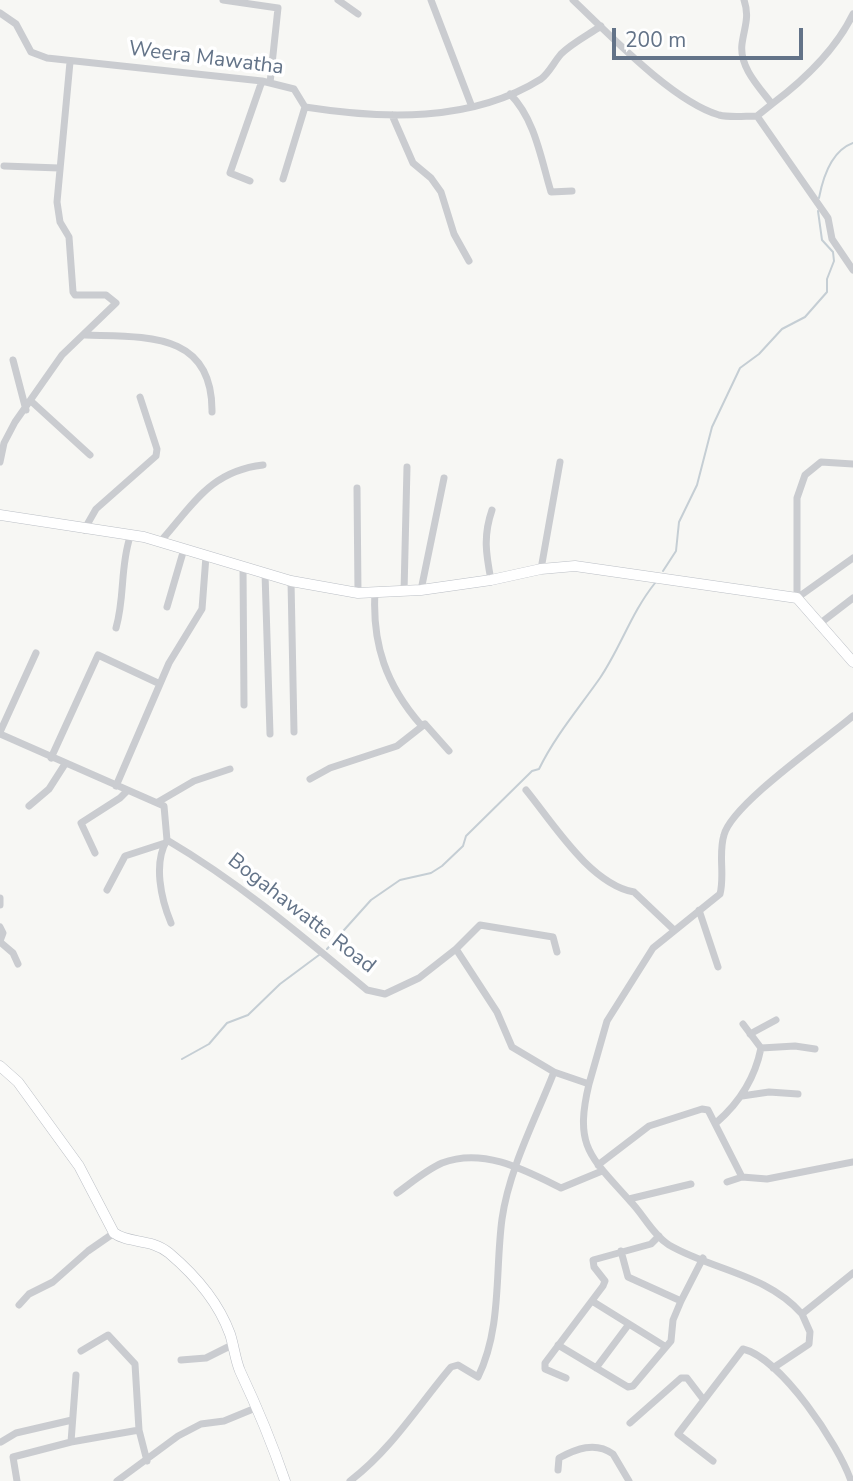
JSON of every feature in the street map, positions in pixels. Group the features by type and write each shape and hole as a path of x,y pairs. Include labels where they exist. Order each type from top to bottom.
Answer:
{"street":[{"path":"223,0 278,8"},
{"path":"250,181 230,173 266,82 278,8 285,0"},
{"path":"338,0 358,14"},
{"path":"431,0 472,107"},
{"path":"573,0 634,57 695,105 721,115 757,116 804,80 845,31 853,14"},
{"path":"744,0 748,17 742,53 749,73 772,103"},
{"name":"Weera Mawatha","path":"0,13 16,24 31,52 70,62 266,82 294,89 305,107"},
{"path":"283,179 305,107 393,115 432,114 472,107 510,94 543,78 563,52 601,26"},
{"path":"0,462 4,443 15,422 32,402 62,355 116,303 106,295 75,295 73,292 69,237 60,222 57,202 70,62"},
{"path":"510,94 519,103 532,127 551,192 572,191"},
{"path":"393,115 414,163 431,178 441,192 454,234 469,261"},
{"path":"757,116 828,218 832,239 845,254 853,270"},
{"path":"4,166 59,168"},
{"path":"845,254 853,248"},
{"path":"84,335 148,337 182,346 199,362 212,389 212,412"},
{"path":"13,360 26,410"},
{"path":"84,530 96,509 156,456 157,450 139,397"},
{"path":"32,402 90,455"},
{"path":"541,569 560,462"},
{"path":"852,658 818,625 797,598 797,498 805,475 821,462 853,464"},
{"path":"160,541 217,479 238,468 263,465"},
{"path":"404,592 407,467"},
{"path":"421,590 444,478"},
{"path":"358,488 358,593"},
{"path":"491,580 484,547 485,531 492,510"},
{"path":"0,515 160,541 291,581 358,593 421,590 491,580 541,569 575,566 797,598 853,558"},
{"path":"116,628 124,586 123,559 131,537"},
{"path":"167,607 184,549"},
{"path":"116,786 169,663 202,609 206,556"},
{"path":"243,566 244,705"},
{"path":"265,573 270,734"},
{"path":"291,581 294,732"},
{"path":"375,592 374,621 378,650 387,677 413,716 421,725 425,724 449,751"},
{"path":"818,625 853,598"},
{"path":"36,653 0,733 51,758 164,806 166,841 161,900 171,923"},
{"path":"51,758 97,655 160,684"},
{"path":"773,1368 809,1344 810,1332 802,1314 748,1276 669,1245 590,1156 581,1117 607,1021 653,948 673,929 720,894 722,844 727,826 761,790 853,716"},
{"path":"310,779 330,768 397,746 425,724"},
{"path":"29,806 49,789 65,764"},
{"path":"158,802 194,781 230,769"},
{"path":"95,853 81,823 120,799 127,790"},
{"path":"526,790 588,867 634,892 673,929"},
{"path":"107,890 125,856 166,841"},
{"name":"Bogahawatte Road","path":"166,841 213,867 262,902 367,990 386,994 419,978 456,949 480,925 553,937 557,952"},
{"path":"0,898 0,905"},
{"path":"699,910 718,967"},
{"path":"0,927 3,933 0,941 13,953 18,964"},
{"path":"456,949 496,1012 512,1047 554,1072 589,1084"},
{"path":"750,1034 776,1020"},
{"path":"743,1024 761,1048"},
{"path":"761,1048 796,1046 815,1049"},
{"path":"717,1122 742,1096 761,1048"},
{"path":"0,1066 18,1082 79,1166 114,1233 124,1238 147,1240 167,1251 211,1295 234,1344 239,1369 258,1407 285,1481"},
{"path":"349,1481 390,1444 412,1412 451,1367 458,1365 478,1377 486,1362 500,1275 502,1218 517,1166 554,1072"},
{"path":"742,1096 769,1092 798,1094"},
{"path":"397,1193 440,1164 491,1159 517,1166 561,1188 600,1168 649,1126 702,1108 708,1110 717,1122 742,1177"},
{"path":"727,1182 742,1177 767,1179 853,1162"},
{"path":"629,1199 691,1184"},
{"path":"19,1305 29,1294 53,1282 88,1251 114,1233"},
{"path":"566,1378 545,1369 545,1363 605,1281 594,1267 593,1259 651,1244 659,1236"},
{"path":"621,1251 628,1277 681,1301"},
{"path":"558,1345 628,1387 634,1386 671,1341 673,1320 703,1258"},
{"path":"802,1314 853,1273"},
{"path":"592,1301 666,1348"},
{"path":"596,1368 629,1324"},
{"path":"80,1351 108,1335 135,1364 139,1430 146,1461"},
{"path":"180,1360 206,1357 234,1344"},
{"path":"713,1461 678,1434 743,1349 773,1368 808,1408 842,1456 852,1480"},
{"path":"71,1442 76,1375"},
{"path":"630,1423 681,1378 687,1378 703,1399"},
{"path":"117,1481 178,1436 201,1423 224,1421 258,1407"},
{"path":"1,1442 16,1433 72,1420"},
{"path":"17,1481 13,1457 71,1442 139,1430"},
{"path":"558,1470 559,1458 580,1447 591,1447 613,1454 629,1481"}],"waterway":[{"path":"819,198 826,173 834,158 853,143"},
{"path":"663,571 676,551 679,522 697,485 712,427 740,368 759,354 782,329 805,317 827,292 827,279 834,261 833,252 822,240 818,211"},
{"path":"327,949 371,900 400,880 431,873 442,866 463,846 466,836 532,771 539,769 600,678 639,606 655,583"},
{"path":"182,1059 209,1044 227,1023 248,1015 280,984 319,955"}]}
